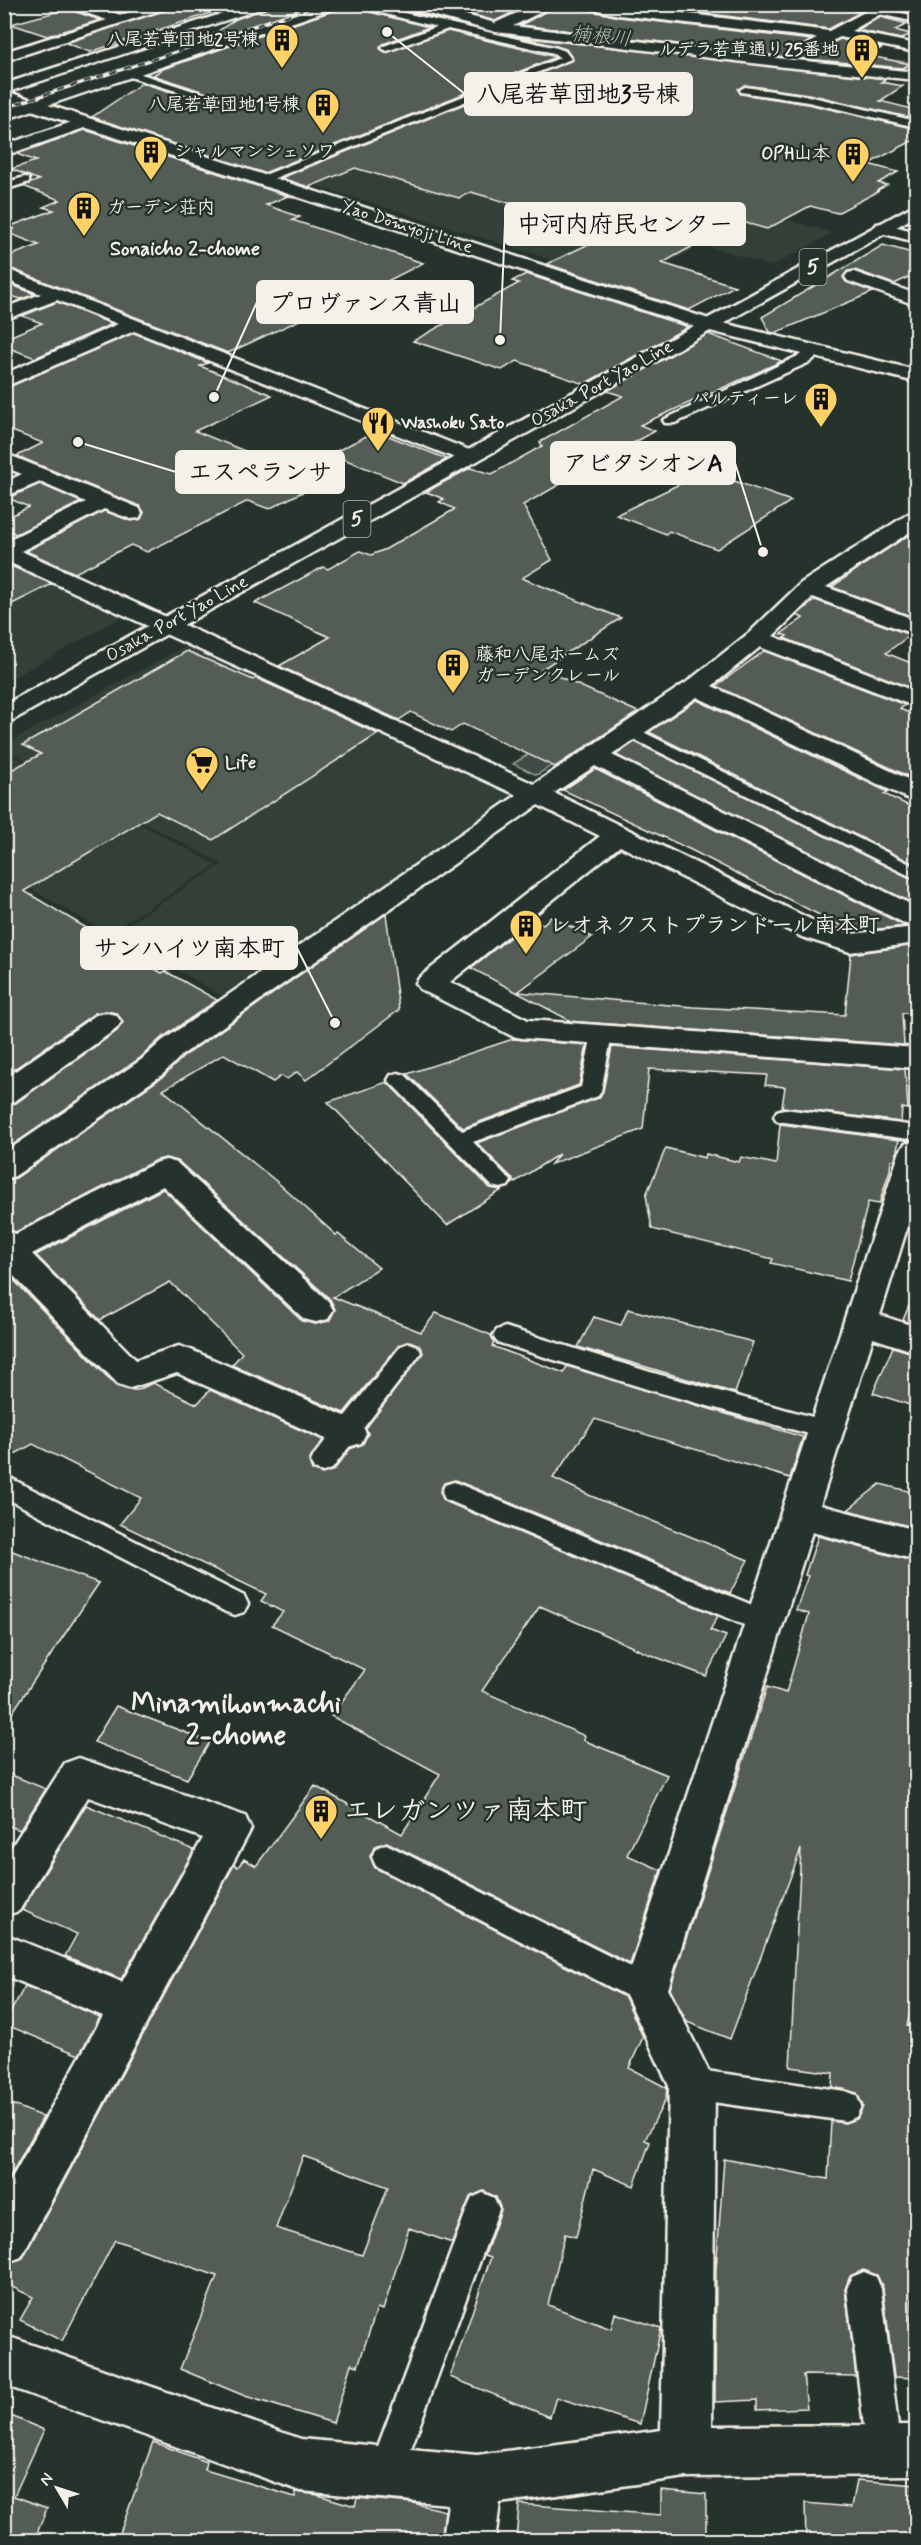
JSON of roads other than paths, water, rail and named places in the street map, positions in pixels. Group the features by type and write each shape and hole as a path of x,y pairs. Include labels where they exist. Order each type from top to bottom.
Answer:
{"street":[{"path":"67,4 122,20"},
{"path":"4,57 172,4"},
{"path":"4,89 268,4"},
{"path":"4,115 340,4"},
{"path":"407,4 426,11 496,28 785,63 914,73"},
{"path":"426,11 443,4"},
{"path":"590,4 711,22 831,29 916,48"},
{"path":"673,18 705,4"},
{"path":"861,4 883,8"},
{"path":"496,28 548,5"},
{"path":"785,63 831,29 851,24 883,8"},
{"path":"524,15 558,19"},
{"path":"637,28 693,34 711,22"},
{"path":"672,49 686,39"},
{"name":"Yao Domyoji Line","path":"4,96 32,107 710,325 916,376"},
{"path":"4,151 84,123"},
{"name":"Osaka Port Yao Line","path":"4,715 916,209"},
{"path":"883,228 916,237"},
{"path":"6,276 470,457"},
{"path":"854,277 916,300"},
{"path":"4,315 56,294"},
{"path":"4,381 134,324"},
{"path":"4,459 131,513"},
{"path":"4,491 40,474"},
{"path":"4,552 102,502"},
{"path":"4,1168 152,1067 172,1048 536,794 696,687 757,638 809,588 913,524"},
{"path":"4,552 167,624 536,794 812,931 850,943 916,935"},
{"path":"809,588 916,628"},
{"path":"757,638 916,700"},
{"path":"696,687 916,793"},
{"path":"593,756 916,918"},
{"path":"618,835 430,983 522,1029 916,1058"},
{"path":"4,1094 106,1022"},
{"path":"686,2452 692,2084 646,1990 916,1151"},
{"path":"316,1310 166,1172 6,1249 130,1375 179,1359 348,1433"},
{"path":"862,1322 916,1340"},
{"path":"800,1514 916,1545"},
{"path":"4,1898 80,1776 230,1829 4,2240"},
{"path":"4,1954 132,2007"},
{"path":"4,2360 301,2465 477,2481 686,2452 900,2450"},
{"path":"469,2541 477,2481"}],"lane":[{"path":"261,180 566,59 562,53 557,51 350,4"},
{"path":"883,8 916,20"},
{"path":"387,48 445,27"},
{"path":"131,74 213,99"},
{"path":"745,90 808,99 916,124"},
{"path":"4,187 25,180"},
{"path":"670,420 805,359 817,351"},
{"path":"631,731 916,874"},
{"path":"457,1140 591,1091 602,1034"},
{"path":"398,1080 500,1181"},
{"path":"783,1116 916,1133"},
{"path":"505,1336 650,1382 827,1430"},
{"path":"323,1462 348,1433 409,1352"},
{"path":"4,1485 235,1604"},
{"path":"454,1492 765,1622"},
{"path":"386,1857 646,1990"},
{"path":"692,2084 845,2106"},
{"path":"386,2473 483,2209"},
{"path":"864,2289 900,2450"}],"waterway":[{"name":"楠根川","path":"433,4 437,9 508,27 916,72"}],"railway":[{"path":"4,108 322,4"}],"place":[{"name":"八尾若草団地3号棟","path":"387,32"},
{"name":"八尾若草団地2号棟","path":"282,69"},
{"name":"ルデラ若草通り25番地","path":"862,79"},
{"name":"八尾若草団地1号棟","path":"323,134"},
{"name":"シャルマンシェソワ","path":"151,181"},
{"name":"OPH山本","path":"853,183"},
{"name":"ガーデン荘内","path":"84,237"},
{"name":"中河内府民センター","path":"500,340"},
{"name":"プロヴァンス青山","path":"214,397"},
{"name":"パルティーレ","path":"821,428"},
{"name":"エスペランサ","path":"78,442"},
{"name":"Washoku Sato","path":"378,452"},
{"name":"アビタシオンA","path":"763,552"},
{"name":"藤和八尾ホームズ ガーデンクレール","path":"453,694"},
{"name":"Life","path":"202,792"},
{"name":"レオネクストプランドール南本町","path":"526,955"},
{"name":"サンハイツ南本町","path":"335,1023"},
{"name":"エレガンツァ南本町","path":"321,1840"}],"district":[{"name":"Sonaicho 2-chome","path":"185,249"},
{"name":"Minamihonmachi 2-chome","path":"236,1720"}]}
